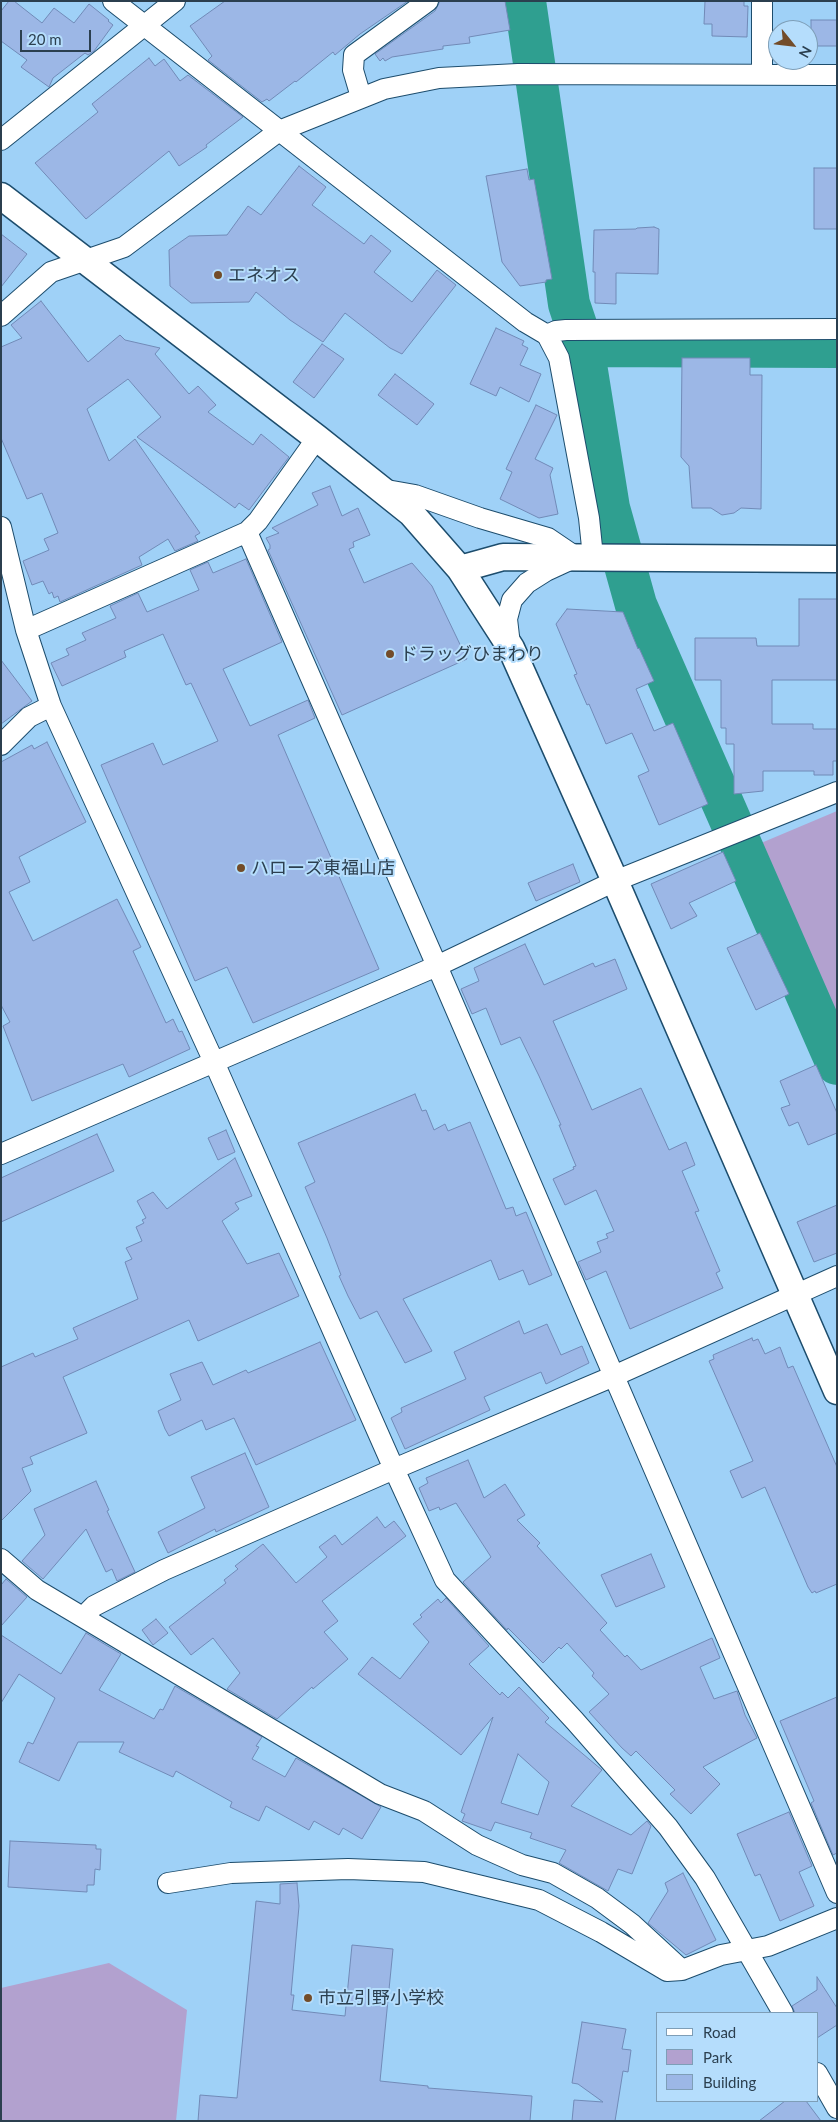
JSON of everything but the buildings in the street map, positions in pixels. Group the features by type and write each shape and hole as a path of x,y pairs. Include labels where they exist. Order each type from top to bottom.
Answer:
{"street":[{"path":"113,1 524,322 556,332 593,330 837,330"},
{"path":"1,140 176,1"},
{"path":"361,97 353,70 354,55 428,1"},
{"path":"762,1 762,74"},
{"path":"1,316 51,272 124,247 279,131 361,97 384,90 439,78 518,74 837,75"},
{"path":"1,196 411,513 460,569 511,648 615,881 837,1391"},
{"path":"556,332 559,358 589,518 604,558"},
{"path":"26,630 247,532 258,521 316,438"},
{"path":"380,488 415,495 604,558"},
{"path":"1,527 26,630 51,706 214,1062 445,1580 575,1721 668,1827 705,1878 782,2012"},
{"path":"247,532 837,1892"},
{"path":"460,569 502,557 837,559"},
{"path":"511,648 507,619 512,600 527,584 540,575 604,558"},
{"path":"1,745 29,717 51,706"},
{"path":"1,1154 436,966 615,881 837,792"},
{"path":"83,1617 94,1606 164,1570 394,1469 614,1376 837,1276"},
{"path":"1,1559 37,1590 380,1794 424,1811 477,1845 522,1865 553,1873 596,1898 632,1924 682,1970"},
{"path":"168,1883 231,1873 348,1869 424,1872 539,1900 601,1932 667,1971 682,1970 721,1955 768,1946 837,1918"},
{"path":"818,2075 837,2108"}],"green space":[{"path":"837,811 837,1035 754,846"},
{"path":"109,1963 187,2010 176,2121 1,2121 1,1988"}],"waterway":[{"path":"525,1 569,304 583,346 609,508 636,605 837,1064"},
{"path":"583,346 837,347"}],"place":[{"name":"エネオス","path":"218,275"},
{"name":"ドラッグひまわり","path":"390,654"},
{"name":"ハローズ東福山店","path":"241,868"},
{"name":"市立引野小学校","path":"308,1998"}]}
